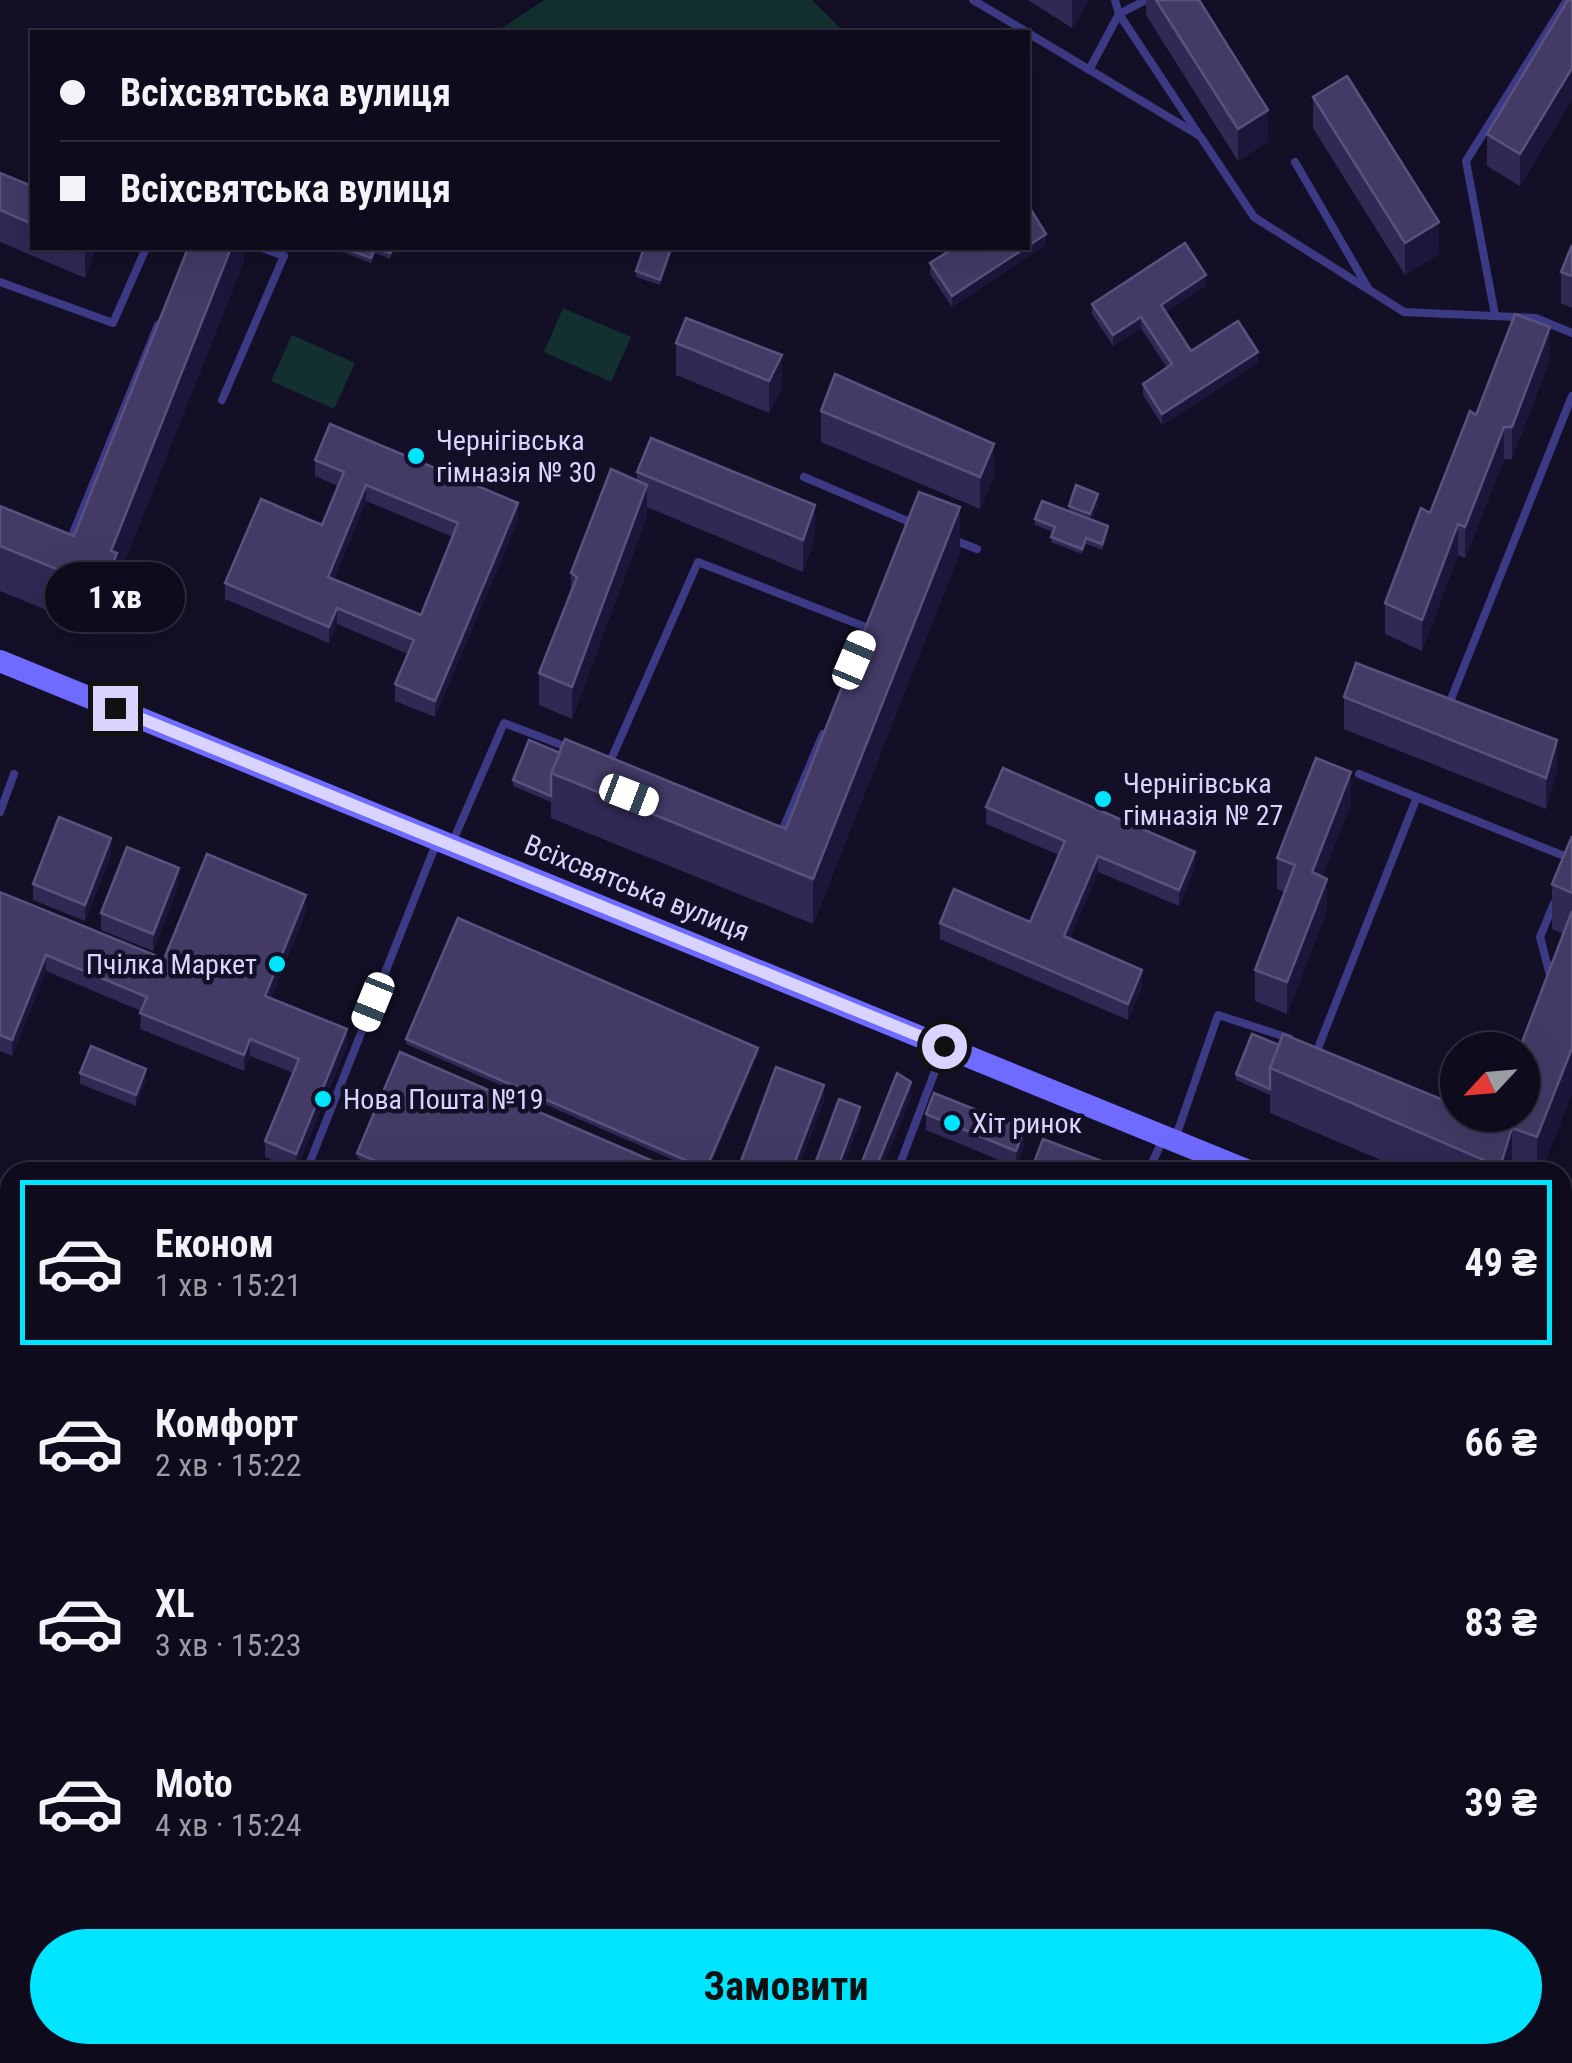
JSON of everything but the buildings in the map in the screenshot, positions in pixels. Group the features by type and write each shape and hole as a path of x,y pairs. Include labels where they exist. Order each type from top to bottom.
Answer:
{"street":[{"name":"Всіхсвятська вулиця","path":"0,661 1228,1162"}],"lane":[{"path":"973,0 1022,30"},
{"path":"1115,0 1119,14 1254,217 1404,312 1536,318 1572,333"},
{"path":"1089,70 1119,14 1146,0"},
{"path":"1495,314 1466,161 1567,0"},
{"path":"1030,35 1200,136"},
{"path":"1295,162 1370,292"},
{"path":"0,282 114,323 145,250"},
{"path":"222,400 286,252"},
{"path":"62,559 165,306"},
{"path":"1451,700 1572,396"},
{"path":"804,477 928,529"},
{"path":"905,540 912,522"},
{"path":"945,536 977,549"},
{"path":"610,764 698,562 868,628"},
{"path":"860,646 875,611"},
{"path":"310,1162 444,842 504,724 574,750"},
{"path":"774,852 824,731"},
{"path":"592,757 610,764 619,779"},
{"path":"0,812 14,774"},
{"path":"1359,774 1572,861 1566,875"},
{"path":"1318,1048 1418,798"},
{"path":"1544,999 1552,980 1540,937 1561,888"},
{"path":"1154,1162 1170,1137 1218,1015 1318,1048 1328,1064"},
{"path":"900,1162 944,1046"}],"green space":[{"path":"544,0 812,0 842,30 499,30"},
{"path":"563,308 631,337 611,382 544,352"},
{"path":"292,335 355,363 334,409 271,381"}],"place":[{"name":"Чернігівська гімназія № 30","path":"416,456"},
{"name":"Чернігівська гімназія № 27","path":"1103,799"},
{"name":"Пчілка Маркет","path":"277,964"},
{"name":"Нова Пошта №19","path":"323,1099"},
{"name":"Хіт ринок","path":"952,1123"}],"route":[{"path":"115,708 944,1046"}]}
